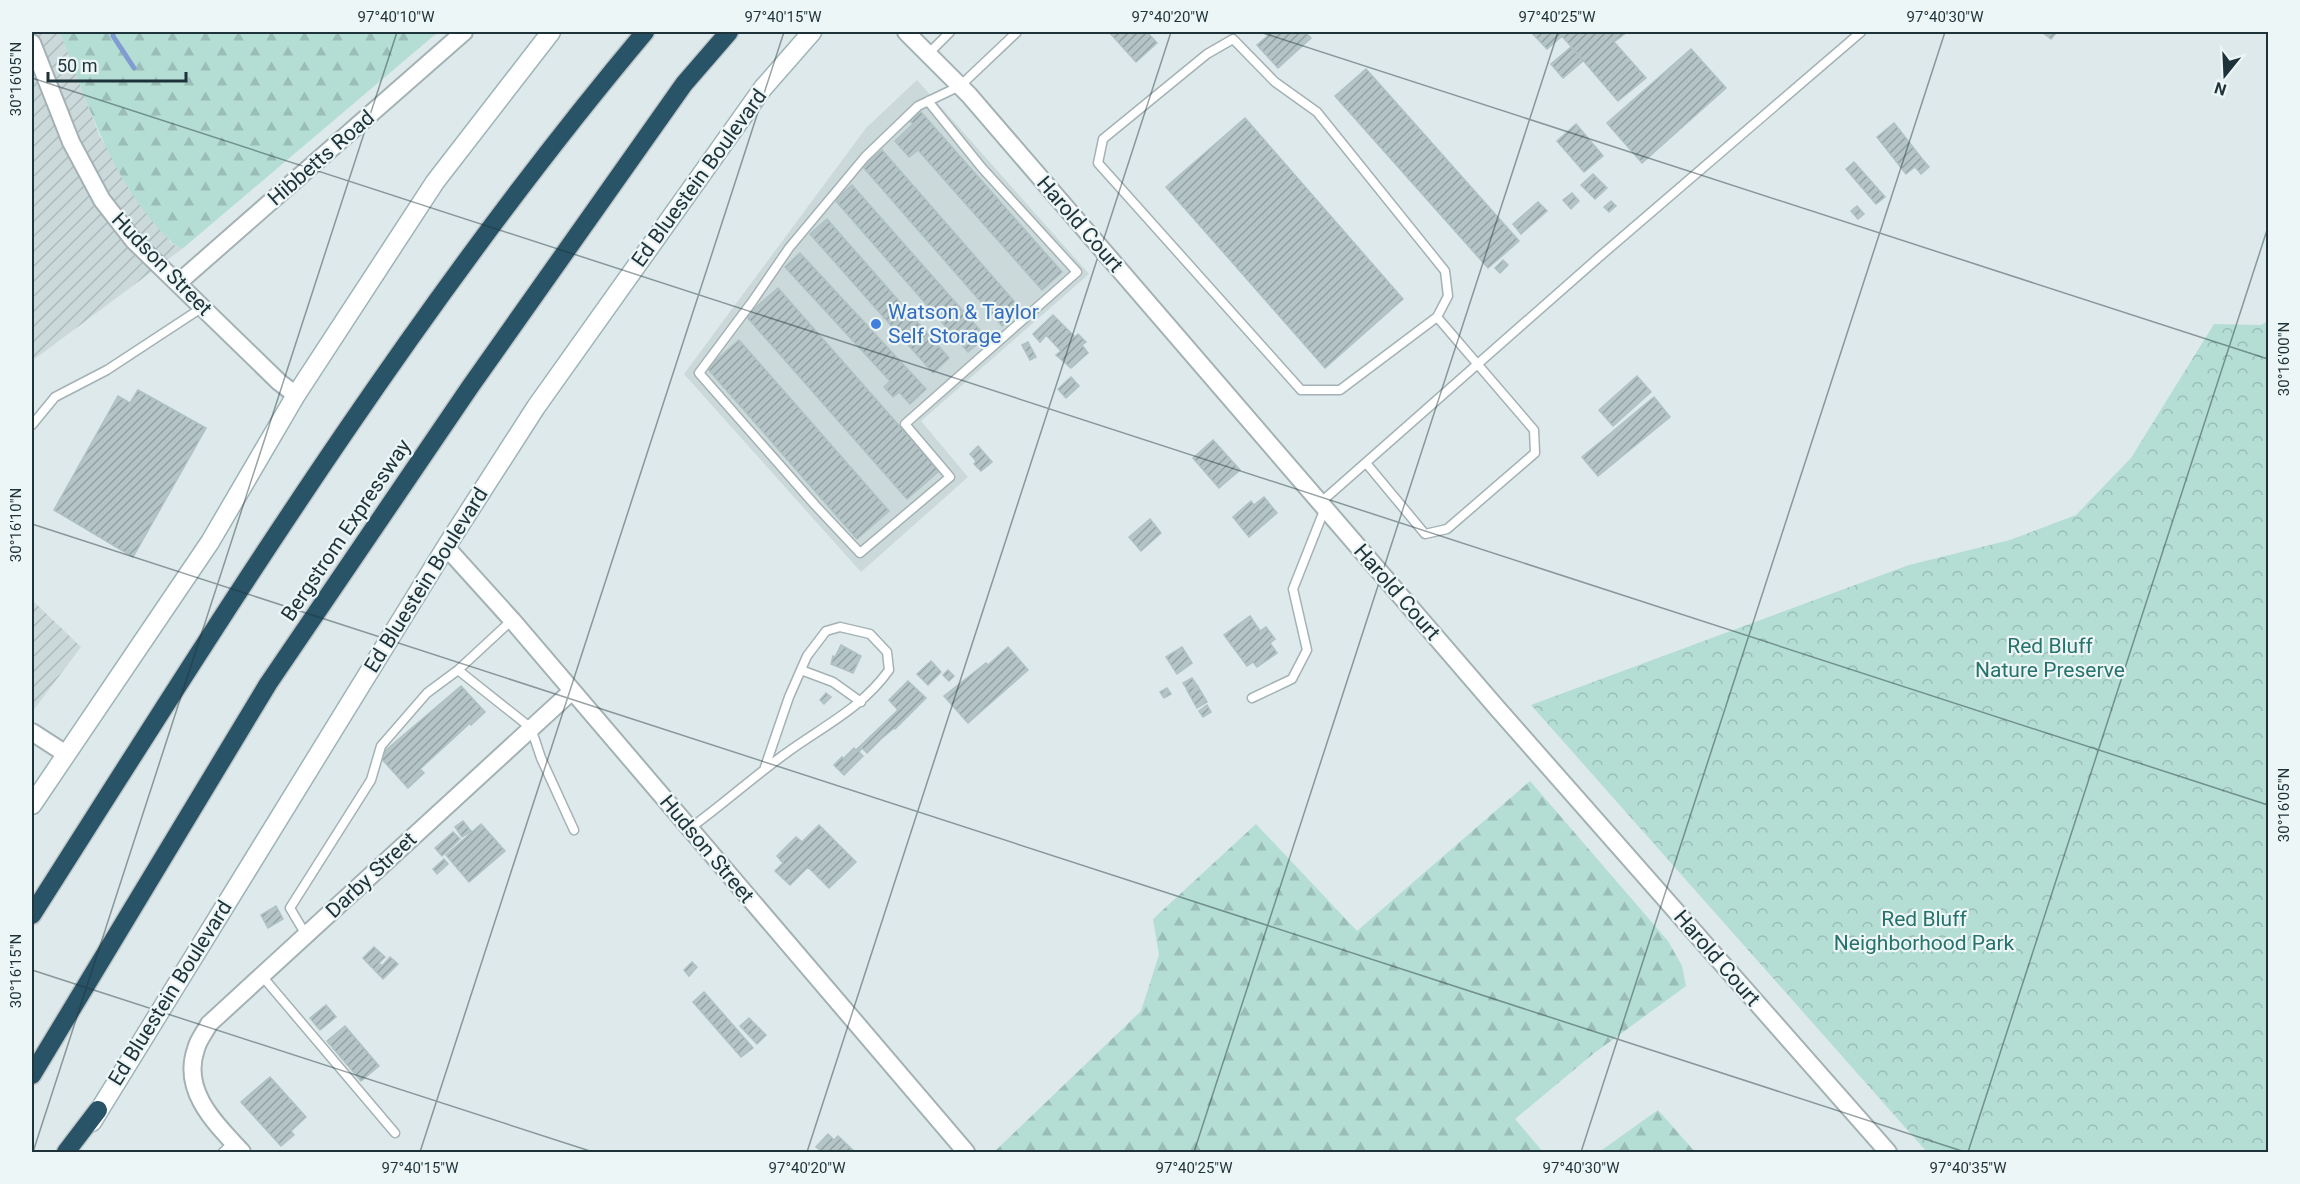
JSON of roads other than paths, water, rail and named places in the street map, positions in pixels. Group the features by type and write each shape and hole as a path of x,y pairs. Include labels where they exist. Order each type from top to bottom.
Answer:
{"highway":[{"path":"32,915 264,550 398,355 517,193 645,32"},
{"name":"Bergstrom Expressway","path":"32,1075 275,674 491,357 684,84 729,32"},
{"path":"66,1152 98,1110"}],"main road":[{"path":"32,805 210,542 296,396 435,182 551,32"},
{"name":"Ed Bluestein Boulevard","path":"75,1152 98,1110 446,547 543,397 763,88 812,32"}],"street":[{"name":"Hibbetts Road","path":"178,283 464,32"},
{"name":"Harold Court","path":"906,32 960,86 1511,724 1888,1152"},
{"name":"Hudson Street","path":"32,43 71,142 102,200 134,241 296,396"},
{"name":"Hudson Street","path":"446,547 512,621 966,1152"},
{"name":"Darby Street","path":"233,1149 211,1119 198,1096 191,1073 196,1048 209,1024 572,691"},
{"path":"32,732 66,754"}],"lane":[{"path":"928,54 950,32"},
{"path":"928,101 988,176 1077,272 905,424 950,477 860,553 699,373 789,248 865,157 918,106 928,101 960,86 1017,32"},
{"path":"1233,39 1275,82 1317,112 1445,271 1448,296 1437,316 1340,390 1301,390 1098,163 1103,139 1207,54 1233,39 1240,32"},
{"path":"1252,698 1292,679 1307,650 1293,589 1323,505 1366,463 1478,364 1861,32"},
{"path":"32,425 55,397 107,370 203,307"},
{"path":"1366,463 1425,534 1447,529 1535,453 1534,430 1437,316"},
{"path":"306,935 290,908 371,780 381,746 428,693 458,670 512,621"},
{"path":"689,829 764,770 861,702 889,670 887,652 870,634 840,627 826,631 807,656 776,732 764,770"},
{"path":"458,670 531,728 541,758 573,830"},
{"path":"801,670 833,682 861,702"},
{"path":"262,976 395,1132"}],"waterway":[{"path":"113,32 113,36 134,68"}],"place":[{"name":"Watson & Taylor Self Storage","path":"876,324"}],"park label":[{"name":"Red Bluff Nature Preserve","path":"2050,658"},
{"name":"Red Bluff Neighborhood Park","path":"1924,931"}]}
